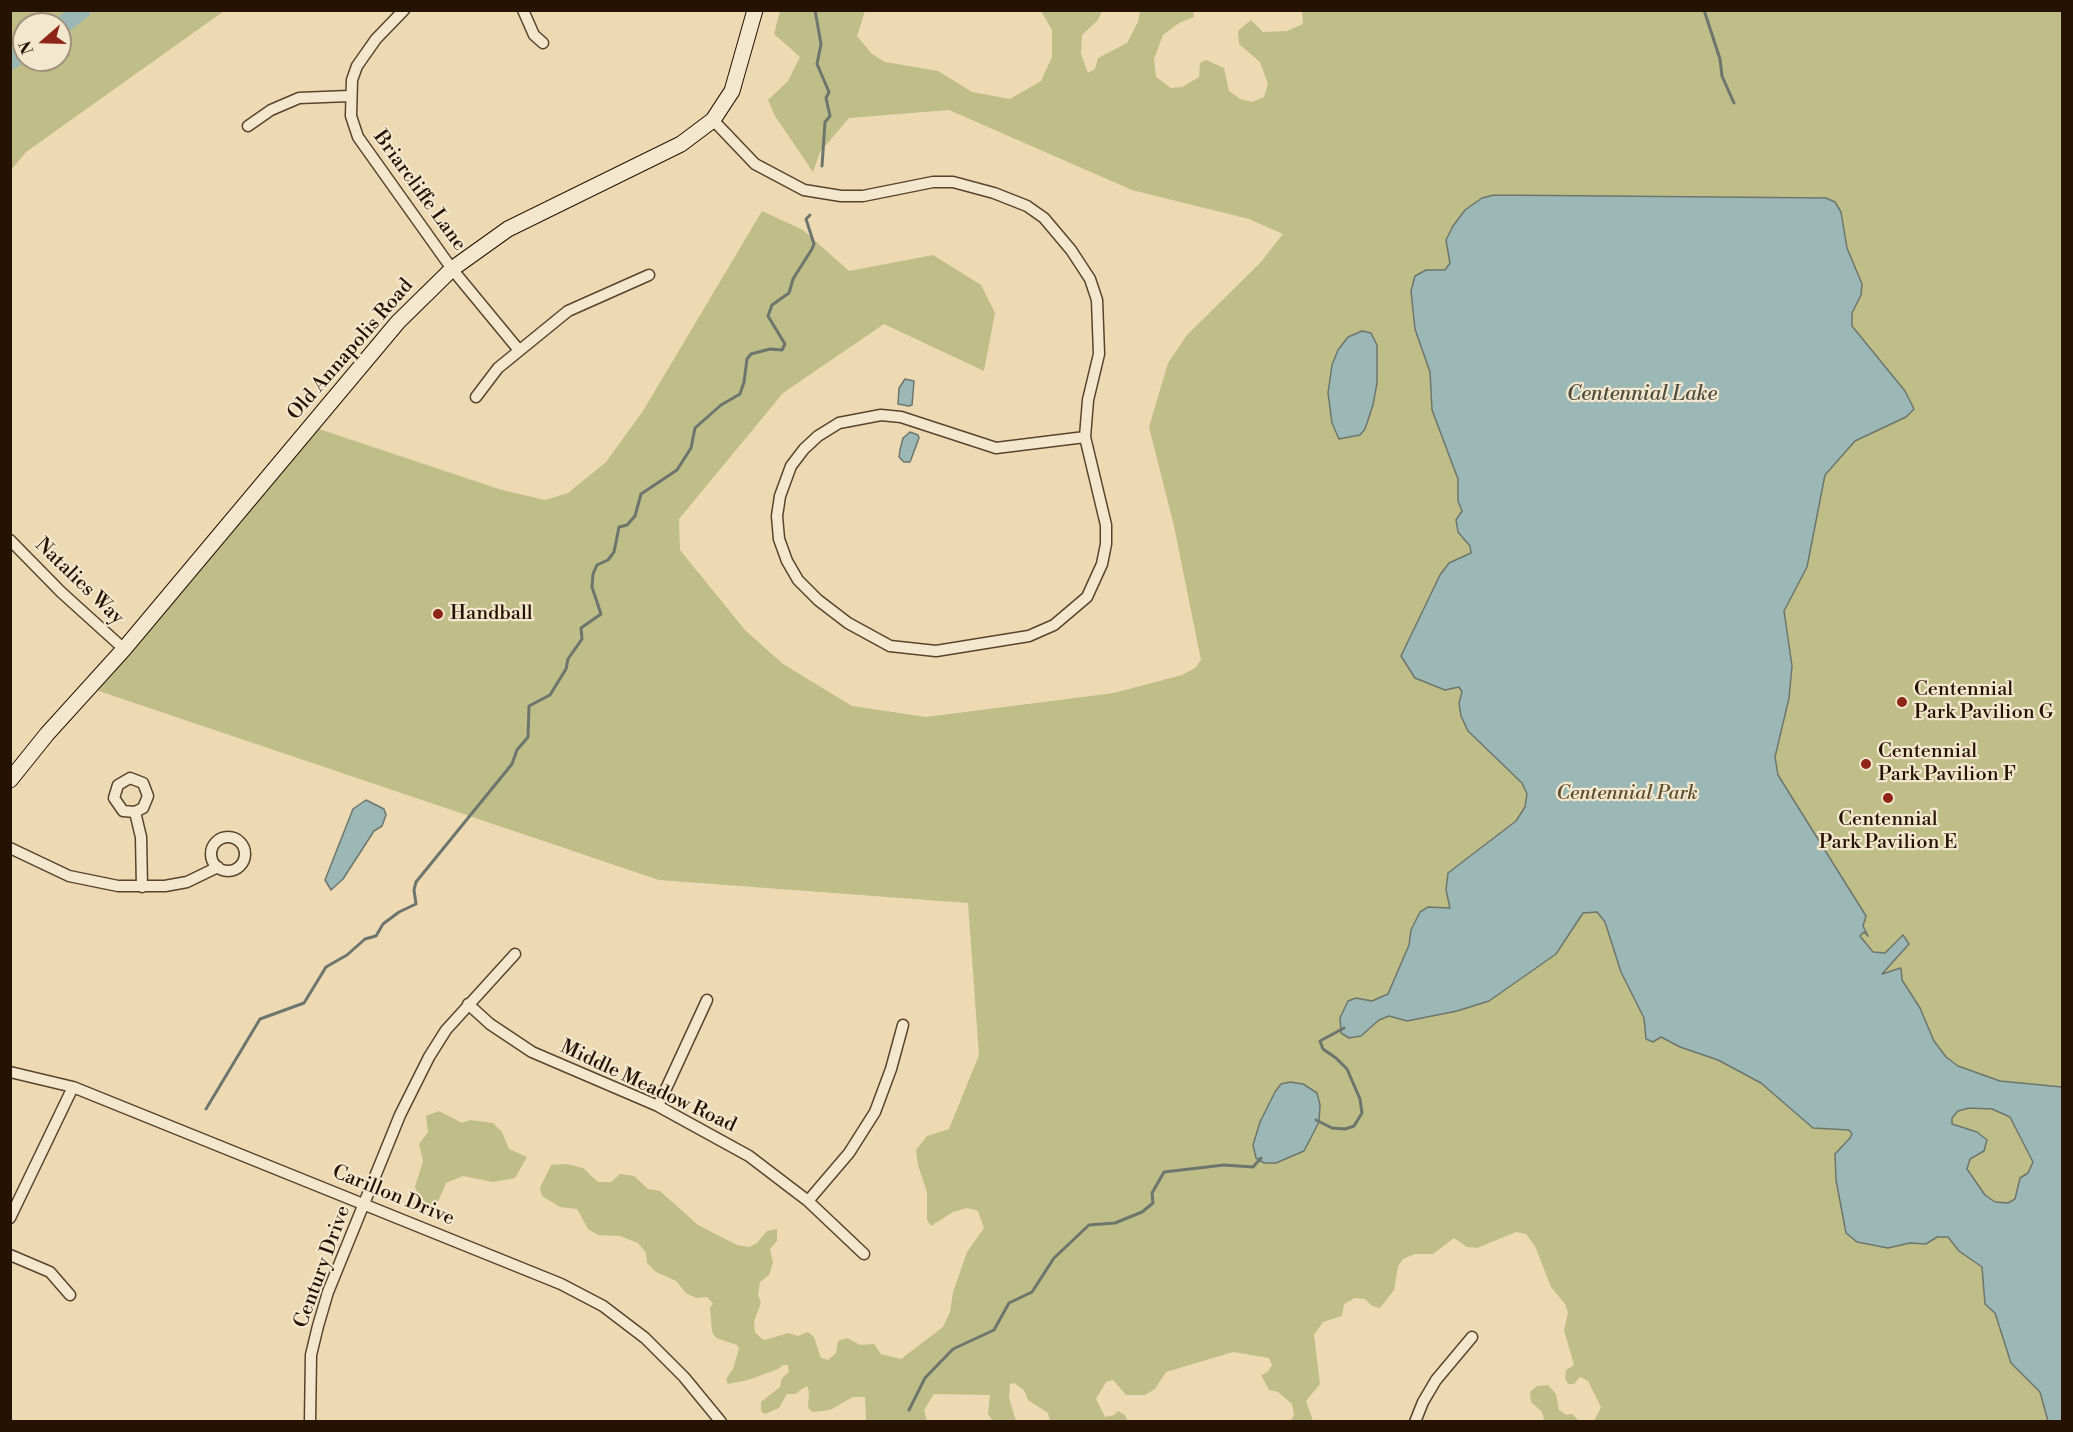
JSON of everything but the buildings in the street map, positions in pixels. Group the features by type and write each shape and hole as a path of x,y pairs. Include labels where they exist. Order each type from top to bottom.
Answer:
{"street":[{"name":"Briarcliffe Lane","path":"404,10 366,52 357,66 349,96 351,116 358,137 452,269 518,349"},
{"path":"523,10 534,35 543,43"},
{"name":"Old Annapolis Road","path":"10,780 47,734 124,649 399,322 452,269 508,229 662,154 700,132 712,120 732,90 755,10"},
{"path":"248,126 271,110 299,98 349,96"},
{"path":"712,120 755,164 804,190 841,196 863,196 910,185 953,182 994,193 1027,206 1044,218 1071,250 1090,279 1099,313 1099,354 1088,400 1085,437 1106,525 1106,544 1102,564 1087,597 1054,625 1029,636 936,651 890,646 848,624 818,600 798,580 787,561 779,539 777,516 784,481 804,449 839,423 881,415 901,417 996,448 1085,437"},
{"path":"476,397 498,368 518,349 568,311 649,275"},
{"name":"Natalies Way","path":"10,540 61,592 124,649"},
{"path":"135,812 141,837 142,887"},
{"path":"10,848 69,876 118,886 142,887 187,882 218,867"},
{"name":"Century Drive","path":"310,1422 312,1355 328,1292 414,1085 446,1030 515,954"},
{"path":"658,1107 707,1000"},
{"name":"Middle Meadow Road","path":"468,1004 490,1024 532,1052 658,1107 721,1138 749,1156 808,1201 864,1254"},
{"path":"808,1201 854,1146 875,1112 891,1069 903,1025"},
{"name":"Carillon Drive","path":"10,1072 73,1087 561,1284 603,1306 645,1338 667,1359 720,1422"},
{"path":"10,1218 73,1087"},
{"path":"10,1255 50,1272 70,1295"},
{"path":"1415,1422 1422,1401 1472,1336"}],"green space":[{"path":"11,10 224,10 224,11 26,152 11,170"},
{"name":"Centennial Park","path":"780,11 865,11 857,36 872,54 885,62 938,71 972,92 1010,99 1041,81 1052,57 1052,30 1041,11 1102,11 1098,20 1082,35 1081,54 1088,73 1095,69 1098,58 1127,43 1138,22 1140,11 1193,11 1194,17 1179,23 1163,35 1154,59 1156,77 1171,88 1182,87 1199,77 1200,63 1206,60 1224,68 1229,91 1240,99 1252,102 1264,97 1268,84 1260,62 1239,44 1238,31 1251,20 1263,32 1287,31 1303,24 1302,11 2062,11 2062,1421 1594,1421 1601,1407 1588,1381 1580,1377 1574,1384 1568,1384 1565,1378 1566,1370 1574,1365 1564,1330 1568,1313 1565,1304 1551,1287 1535,1246 1526,1234 1516,1232 1477,1248 1467,1247 1454,1238 1433,1254 1415,1254 1403,1259 1398,1266 1394,1290 1380,1308 1372,1306 1365,1299 1355,1298 1344,1304 1342,1316 1323,1322 1314,1335 1320,1384 1306,1401 1313,1421 1291,1421 1294,1415 1292,1404 1278,1392 1269,1390 1261,1375 1268,1372 1272,1365 1269,1358 1233,1352 1166,1372 1155,1389 1145,1395 1126,1395 1113,1380 1106,1382 1096,1399 1105,1417 1114,1415 1118,1411 1125,1415 1127,1421 1050,1421 1048,1413 1028,1400 1024,1390 1014,1383 1010,1384 1009,1398 1016,1421 993,1421 988,1414 990,1395 934,1394 924,1410 927,1421 866,1421 865,1397 853,1397 830,1410 813,1412 808,1408 807,1386 795,1394 787,1394 779,1408 765,1414 761,1411 761,1402 780,1387 782,1378 789,1372 788,1365 748,1380 728,1384 726,1379 733,1369 739,1349 737,1345 716,1338 712,1332 710,1307 713,1304 707,1297 696,1298 686,1293 676,1281 656,1272 647,1263 646,1253 638,1243 620,1236 598,1235 588,1229 577,1209 560,1207 542,1196 540,1188 551,1165 567,1164 583,1168 598,1182 611,1182 620,1174 634,1176 648,1189 660,1191 698,1225 737,1245 749,1247 757,1243 767,1231 777,1229 777,1241 770,1249 773,1263 769,1275 760,1282 758,1295 761,1303 754,1321 755,1332 765,1340 788,1333 798,1336 808,1332 814,1337 821,1358 828,1360 836,1353 838,1341 847,1338 860,1345 874,1344 881,1354 901,1359 943,1327 950,1312 953,1292 967,1252 984,1228 978,1211 967,1208 953,1212 931,1226 927,1220 927,1192 918,1165 916,1150 927,1136 949,1129 979,1055 968,903 659,880 96,690 316,428 502,490 545,500 568,493 606,462 643,411 762,211 803,230 849,271 933,255 981,285 995,313 984,371 884,324 783,393 679,519 680,550 745,630 783,664 852,706 926,717 1114,693 1182,675 1195,668 1201,660 1174,526 1149,427 1168,363 1187,335 1260,263 1283,234 1249,219 1132,190 949,110 849,118 820,152 813,172 775,116 768,100 788,81 800,57 774,34"},
{"path":"439,1111 462,1123 470,1120 493,1123 502,1132 509,1149 527,1157 515,1178 493,1182 463,1176 446,1183 437,1204 431,1206 419,1197 415,1187 423,1161 419,1144 428,1132 426,1116"},
{"path":"1548,1385 1556,1394 1559,1410 1566,1415 1572,1414 1579,1421 1541,1421 1544,1419 1542,1412 1531,1402 1530,1392 1537,1386"}],"water":[{"name":"Centennial Lake","path":"1494,195 1826,198 1835,202 1841,212 1847,248 1862,284 1861,295 1852,313 1852,326 1905,391 1914,409 1906,417 1855,441 1825,475 1807,567 1784,611 1792,666 1789,698 1775,757 1778,775 1866,916 1863,926 1868,936 1864,932 1860,936 1873,952 1885,953 1903,935 1909,944 1882,974 1901,968 1902,980 1920,1008 1934,1041 1946,1057 1958,1066 2000,1081 2062,1087 2062,1421 2048,1421 2040,1392 2011,1363 1995,1313 1985,1304 1982,1267 1959,1251 1948,1237 1937,1237 1926,1244 1910,1243 1888,1248 1857,1242 1846,1233 1836,1180 1835,1154 1850,1138 1852,1134 1849,1130 1813,1128 1761,1083 1718,1060 1680,1047 1661,1037 1653,1042 1646,1039 1644,1018 1621,972 1605,922 1597,912 1583,913 1556,954 1489,1001 1457,1011 1407,1021 1389,1016 1379,1020 1361,1036 1349,1038 1341,1033 1340,1018 1348,1001 1356,998 1372,1001 1388,994 1409,945 1411,930 1420,912 1428,907 1450,908 1446,890 1448,873 1516,821 1525,807 1527,794 1522,783 1468,731 1461,716 1459,703 1462,692 1459,687 1445,690 1415,678 1401,656 1440,575 1449,563 1471,553 1470,546 1458,532 1456,520 1462,511 1458,501 1458,479 1432,410 1430,372 1415,329 1411,291 1415,276 1426,270 1445,270 1450,263 1446,240 1453,226 1465,210 1482,198","holes":["1969,1108 1992,1109 2010,1117 2033,1162 2028,1173 2020,1178 2015,1199 2008,1203 1995,1202 1985,1195 1967,1169 1970,1159 1984,1151 1987,1140 1977,1132 1952,1124 1952,1118 1958,1111"]},
{"path":"1362,331 1371,333 1377,345 1377,383 1373,405 1365,429 1360,435 1339,439 1332,423 1328,393 1332,365 1338,350 1348,337"},
{"path":"905,379 914,381 912,405 909,406 898,404 899,388"},
{"path":"910,432 918,435 919,438 910,462 904,462 899,457 900,450 903,438"},
{"path":"366,800 384,809 386,815 382,826 374,831 343,879 331,890 325,880 353,809"},
{"path":"1290,1082 1303,1084 1317,1093 1320,1105 1319,1122 1304,1151 1276,1163 1264,1163 1256,1158 1253,1145 1260,1122 1281,1084"}],"waterway":[{"path":"72,18 82,10"},
{"path":"815,10 821,44 817,64 829,92 826,98 830,116 825,122 822,166"},
{"path":"1704,10 1720,59 1722,76 1734,103"},
{"path":"206,1109 260,1019 304,1003 326,967 347,955 365,939 376,936 383,924 399,912 416,904 414,890 416,882 512,764 517,750 528,737 529,706 550,695 566,669 568,659 582,639 581,628 601,614 592,587 593,574 597,565 608,560 614,552 619,527 627,525 635,516 641,494 677,470 691,448 695,428 721,405 740,394 747,359 751,354 770,349 782,350 785,344 768,316 772,305 789,293 793,279 812,249 814,244 806,219 810,215"},
{"path":"1316,1120 1332,1128 1345,1129 1354,1126 1362,1113 1360,1099 1347,1069 1323,1049 1320,1041 1344,1028"},
{"path":"909,1410 925,1378 953,1349 994,1330 1009,1303 1032,1292 1054,1258 1089,1225 1115,1223 1142,1212 1153,1203 1152,1193 1164,1172 1224,1165 1253,1167 1261,1158"}],"place":[{"name":"Handball","path":"438,614"},
{"name":"Centennial Park Pavilion G","path":"1902,702"},
{"name":"Centennial Park Pavilion F","path":"1866,764"},
{"name":"Centennial Park Pavilion E","path":"1888,798"}]}
